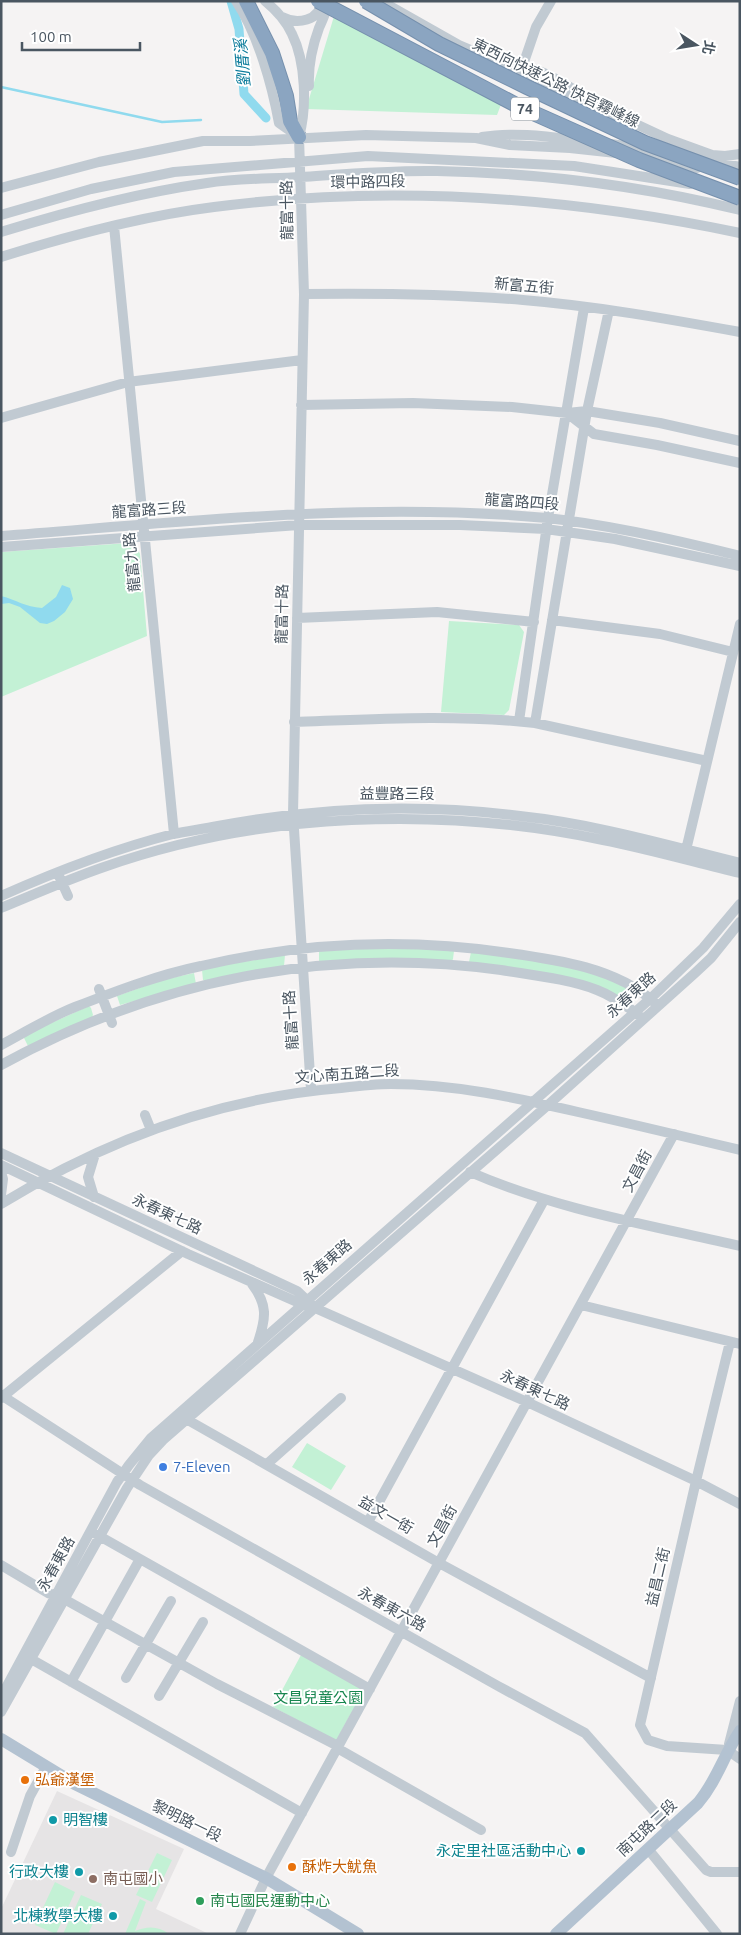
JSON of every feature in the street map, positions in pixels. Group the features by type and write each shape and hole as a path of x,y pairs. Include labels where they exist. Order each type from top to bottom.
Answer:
{"highway":[{"path":"246,1 272,53 286,96 290,121 299,138"},
{"name":"74","path":"320,1 522,108 639,160 740,196"},
{"name":"東西向快速公路 快官霧峰線","path":"366,1 439,44 645,143 740,177"}],"main road":[{"name":"南屯路二段","path":"556,1934 698,1803 710,1789 720,1772 727,1750 740,1731"},
{"name":"黎明路一段","path":"1,1739 82,1787 266,1878 358,1934"}],"street":[{"path":"236,1 262,59 274,96 279,123 299,138"},
{"path":"265,1 286,23 296,42 302,69 303,121 299,138"},
{"path":"279,15 290,21 304,21 317,13 321,6 320,1"},
{"path":"299,138 309,120 308,77 310,60 319,28 327,10 327,1"},
{"path":"380,1 459,45 499,62 578,101 608,111 668,139 697,150 725,156 740,154"},
{"path":"523,64 536,27 551,1"},
{"path":"499,62 523,64 556,78 608,111"},
{"path":"476,138 496,134 548,137 638,147 740,167"},
{"path":"1,188 99,162 204,141 250,141 366,135 476,138 510,145 570,148 637,156 740,177"},
{"name":"龍富十路","path":"299,138 302,177 304,294 294,722 294,820 311,1090"},
{"name":"環中路四段","path":"1,215 91,189 174,172 368,156 574,166 643,175 740,196"},
{"name":"環中路四段","path":"1,232 60,214 141,194 209,182 368,172 436,171 504,174 640,190 740,210"},
{"name":"環中路四段","path":"1,257 58,239 148,218 206,208 302,198 443,195 566,204 691,223 740,233"},
{"name":"龍富九路","path":"114,226 174,834"},
{"name":"新富五街","path":"304,294 413,294 524,300 644,315 740,332"},
{"path":"519,721 547,524 584,308"},
{"path":"535,722 587,411 609,310"},
{"path":"1,418 128,382 302,360"},
{"path":"301,405 413,403 512,407 566,414 587,411 660,423 740,440"},
{"path":"566,414 594,434 740,463"},
{"name":"龍富路四段","path":"299,513 377,511 480,514 688,543 740,556"},
{"name":"龍富路三段","path":"1,536 299,513"},
{"name":"龍富路四段","path":"299,525 547,524"},
{"name":"龍富路三段","path":"1,547 299,525"},
{"name":"龍富路四段","path":"568,526 740,566"},
{"path":"297,618 437,612 534,622"},
{"path":"552,620 660,634 733,652"},
{"path":"686,850 740,624"},
{"path":"294,722 449,717 535,722 707,761"},
{"name":"益豐路三段","path":"1,896 193,842 294,820 366,809 465,810 550,820 605,830 740,863"},
{"name":"益豐路三段","path":"1,908 110,853 174,834 240,822 403,818 498,824 603,840 740,873"},
{"path":"60,878 68,896"},
{"name":"永春東路","path":"1,1697 95,1534 122,1475 151,1438 650,999 704,948 740,904"},
{"name":"永春東路","path":"95,1534 149,1455 162,1440 316,1308 644,1019 711,958 740,922"},
{"path":"1,1045 100,993 196,967 301,949 341,945 420,944 462,947 538,957 600,972 635,987 658,1006"},
{"path":"461,966 462,947"},
{"path":"1,1065 85,1024 110,1019 224,979 302,967 401,962 461,966 537,976 595,989 622,1002 644,1019"},
{"path":"196,967 202,986"},
{"path":"100,993 110,1019"},
{"path":"19,1035 28,1051"},
{"name":"文心南五路二段","path":"1,1204 50,1176 150,1130 231,1105 311,1090 391,1084 454,1088 534,1102 740,1150"},
{"path":"145,1116 150,1130"},
{"name":"文昌街","path":"240,1934 266,1878 674,1134"},
{"name":"永春東七路","path":"1,1153 297,1290 304,1302"},
{"path":"94,1197 88,1176 95,1154"},
{"name":"永春東七路","path":"1,1165 252,1283 304,1302 527,1402 696,1481 740,1504"},
{"path":"1,1172 3,1179 1,1195"},
{"path":"470,1172 504,1187 544,1200 740,1246"},
{"path":"368,1522 544,1200"},
{"path":"2,1397 182,1251"},
{"path":"252,1283 264,1310 264,1322 258,1343"},
{"path":"581,1306 735,1343"},
{"name":"益昌二街","path":"727,1750 666,1746 648,1740 640,1725 696,1481 735,1343"},
{"name":"永春東六路","path":"2,1397 122,1475 585,1733 706,1870 711,1872 740,1872"},
{"path":"267,1464 341,1398"},
{"name":"益文一街","path":"186,1419 439,1563 650,1678"},
{"path":"95,1534 370,1689"},
{"path":"71,1682 140,1559"},
{"path":"1,1565 48,1593 60,1597 217,1684 338,1747 481,1830"},
{"name":"永春東路","path":"1,1712 31,1659 60,1597"},
{"path":"126,1678 171,1601"},
{"path":"160,1696 203,1622"},
{"path":"31,1659 302,1812"},
{"path":"740,1700 727,1750 740,1759"},
{"path":"11,1852 30,1796 46,1767"},
{"path":"648,1849 717,1934"}],"shaded area":[{"name":"南屯國小","path":"57,1791 184,1849 156,1909 209,1934 1,1934 1,1909"}],"green space":[{"path":"338,3 505,94 497,115 306,109"},
{"path":"128,543 136,546 140,554 147,636 1,697 1,552"},
{"path":"449,621 519,625 524,632 509,710 504,715 441,712"},
{"path":"397,947 454,951 453,959 452,961 319,961 319,951"},
{"path":"471,952 566,966 601,977 635,992 627,999 469,962"},
{"path":"285,955 284,966 203,980 202,970"},
{"path":"194,973 196,984 120,1005 117,996 162,980"},
{"path":"89,1006 92,1017 28,1046 24,1038 27,1034"},
{"path":"307,1443 346,1466 331,1490 292,1467"},
{"name":"文昌兒童公園","path":"301,1655 364,1689 336,1741 273,1707"},
{"path":"157,1853 172,1860 152,1902 136,1895"},
{"path":"55,1882 75,1892 56,1934 35,1925"},
{"path":"81,1895 102,1904 88,1934 63,1934"},
{"path":"140,1899 146,1902 135,1931 153,1928 161,1929 169,1934 125,1934"}],"water":[{"path":"62,585 70,588 73,599 65,612 47,624 40,623 20,607 9,603 1,604 1,596 42,608 56,597"}],"waterway":[{"name":"劉厝溪","path":"231,1 239,29 244,94 266,118"},
{"path":"1,87 162,122 201,120"}],"place":[{"name":"7-Eleven","path":"163,1467"},
{"name":"弘爺漢堡","path":"25,1780"},
{"name":"明智樓","path":"53,1820"},
{"name":"永定里社區活動中心","path":"581,1851"},
{"name":"酥炸大魷魚","path":"292,1867"},
{"name":"行政大樓","path":"79,1872"},
{"name":"南屯國小","path":"93,1879"},
{"name":"南屯國民運動中心","path":"200,1901"},
{"name":"北棟教學大樓","path":"113,1916"}]}
